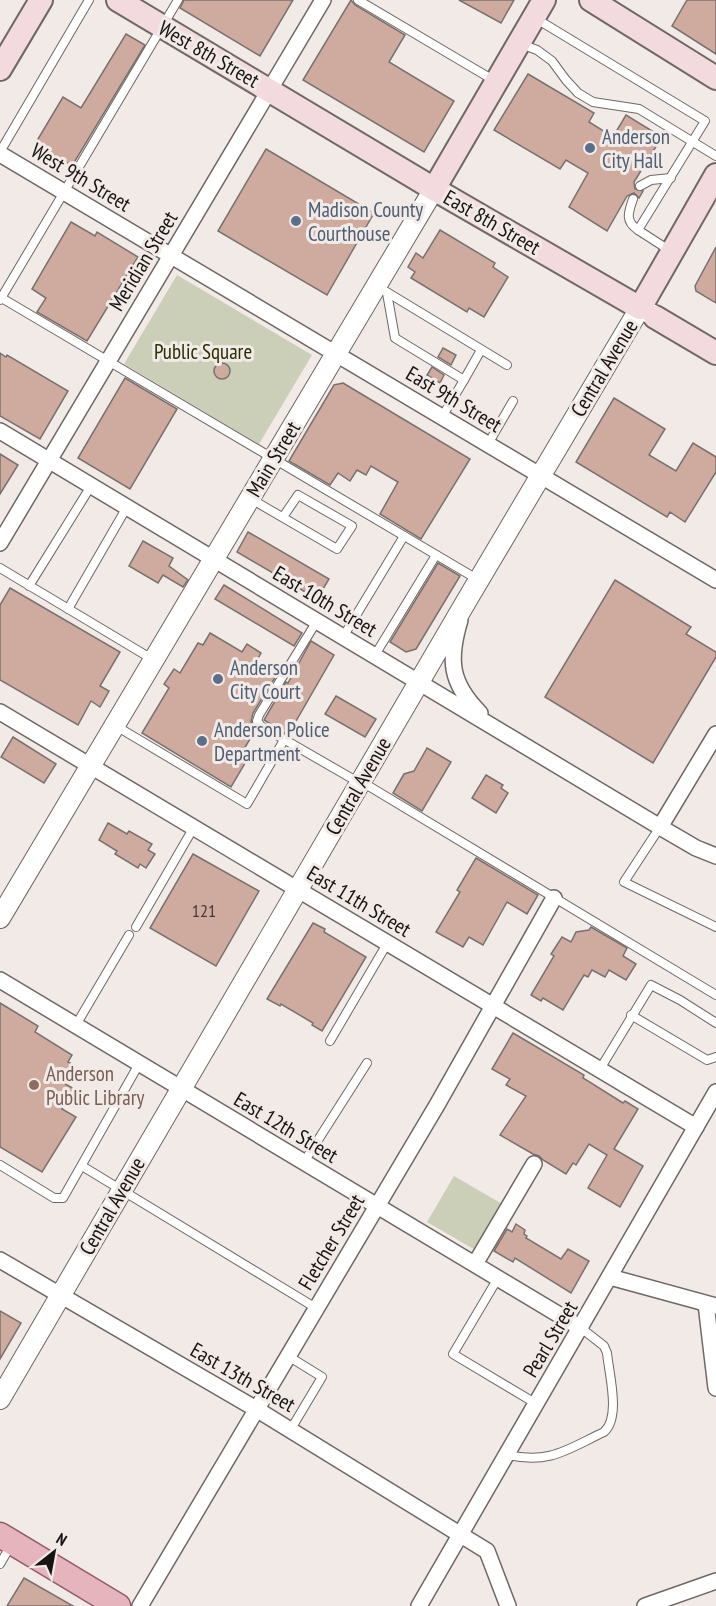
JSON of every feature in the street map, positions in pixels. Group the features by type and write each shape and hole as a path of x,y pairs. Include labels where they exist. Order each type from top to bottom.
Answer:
{"main road":[{"path":"0,69 41,0"},
{"name":"West 8th Street","path":"118,0 270,89"},
{"path":"591,0 716,78"},
{"name":"Main Street","path":"434,189 539,9"},
{"name":"East 8th Street","path":"270,89 434,189 716,353"},
{"name":"Central Avenue","path":"647,312 673,252 716,175"},
{"path":"6,1539 105,1600"}],"street":[{"name":"Meridian Street","path":"0,543 323,0"},
{"name":"West 9th Street","path":"0,153 171,255"},
{"name":"Main Street","path":"0,918 336,353 382,289 434,189"},
{"name":"East 9th Street","path":"171,255 716,580"},
{"name":"Central Avenue","path":"0,1399 466,600 541,475 647,312"},
{"name":"East 10th Street","path":"0,431 696,848 716,856"},
{"path":"466,600 452,652 455,679 474,707 486,720 505,734"},
{"name":"East 11th Street","path":"0,712 696,1127"},
{"path":"660,826 716,734"},
{"name":"Fletcher Street","path":"140,1606 378,1206 554,898"},
{"name":"East 12th Street","path":"0,980 581,1328"},
{"name":"Pearl Street","path":"419,1606 716,1092"},
{"path":"475,1264 534,1164"},
{"name":"East 13th Street","path":"0,1260 60,1297 291,1429 488,1551 508,1606"},
{"path":"610,1276 711,1305 716,1388"},
{"path":"645,1606 716,1581"}],"lane":[{"path":"0,153 89,0"},
{"path":"178,0 0,298 478,580"},
{"path":"358,0 496,82"},
{"path":"539,9 705,121 639,230"},
{"path":"519,43 537,50 552,61 578,93 593,102 639,110 716,156"},
{"path":"640,186 651,180 671,178"},
{"path":"633,199 627,215 631,225 673,252"},
{"path":"382,289 507,365"},
{"path":"382,289 395,338 464,380"},
{"path":"442,417 482,350"},
{"path":"488,444 513,400"},
{"path":"29,586 91,486"},
{"path":"250,498 337,549 352,526 298,495 283,517"},
{"path":"68,609 127,507"},
{"path":"343,637 404,536"},
{"path":"375,656 436,555"},
{"path":"0,568 153,660"},
{"path":"317,621 259,715 257,721 261,726 360,782 716,995"},
{"path":"114,725 246,804 284,740"},
{"path":"660,826 624,882 716,927"},
{"path":"136,927 194,827"},
{"path":"76,1025 129,935"},
{"path":"330,1041 388,942"},
{"path":"600,1069 651,985 716,1023"},
{"path":"631,1015 708,1060 716,1057"},
{"path":"304,1162 367,1063"},
{"path":"0,1165 54,1198 63,1198 140,1064"},
{"path":"82,1166 316,1308"},
{"path":"498,1278 453,1354 535,1403"},
{"path":"507,1455 525,1459 552,1456 604,1432 609,1427 614,1411 607,1353 604,1346 581,1328"},
{"path":"288,1356 322,1377 291,1429"},
{"path":"0,1564 6,1539"}],"green space":[{"name":"Public Square","path":"177,275 312,355 259,444 124,364"},
{"path":"454,1176 504,1205 477,1251 427,1222"}],"building":[{"path":"184,0 293,0 260,56 180,8"},
{"path":"351,0 355,5 405,35 389,62 454,101 424,152 303,80"},
{"path":"459,0 514,0 501,23"},
{"path":"687,0 716,0 716,54 672,26"},
{"path":"126,34 145,45 72,166 35,144 63,97 81,108"},
{"name":"Anderson City Hall","path":"528,74 594,113 589,122 613,137 626,115 662,137 634,182 635,189 643,191 639,198 634,193 627,196 607,231 569,207 588,173 566,160 560,169 494,130"},
{"name":"Madison County Courthouse","path":"266,149 374,213 327,295 218,231"},
{"path":"71,222 95,236 97,232 138,257 87,341 37,312 46,298 32,289"},
{"path":"440,230 495,263 493,267 508,277 484,317 469,308 467,312 411,278 415,272 408,267 416,253 423,258"},
{"path":"716,247 716,303 696,291 695,286"},
{"path":"443,348 456,355 451,365 438,357"},
{"path":"0,353 68,391 40,439 0,416"},
{"path":"219,363 225,363 230,371 228,377 219,379 214,374 214,368"},
{"path":"432,367 444,375 440,383 427,375"},
{"path":"125,378 177,409 130,489 78,458"},
{"path":"343,383 470,459 421,539 380,514 398,482 371,466 366,475 357,470 350,481 338,473 330,485 289,461 334,385"},
{"path":"614,398 665,429 649,455 676,471 693,443 716,457 716,472 685,522 670,512 667,517 576,462"},
{"path":"0,454 18,465 0,494"},
{"path":"248,532 329,579 317,599 237,552"},
{"path":"143,541 173,558 169,566 188,580 183,587 163,575 158,583 129,566"},
{"path":"438,563 460,576 416,649 406,652 390,642"},
{"path":"615,580 691,627 686,634 716,652 716,657 653,763 545,697"},
{"path":"224,585 302,633 294,646 215,599"},
{"path":"10,588 120,652 100,686 109,691 100,707 91,701 78,725 0,680 0,605"},
{"path":"210,633 242,652 247,644 261,653 255,664 276,676 253,713 251,722 256,729 244,749 251,753 231,787 142,733 169,688 164,684 174,669 180,673 198,643 203,645"},
{"path":"311,641 334,655 288,735 264,720"},
{"path":"336,696 376,719 365,737 325,714"},
{"path":"13,737 56,764 44,783 1,757"},
{"path":"427,748 451,762 422,811 393,793 404,774 414,771"},
{"path":"486,775 503,785 501,788 508,793 496,813 472,798"},
{"path":"108,823 127,834 129,831 152,844 148,850 155,854 146,868 140,864 138,868 115,854 117,851 99,840"},
{"path":"193,854 259,891 216,966 150,928"},
{"path":"476,858 538,895 527,914 507,902 483,945 469,937 463,947 436,932 460,892 457,890"},
{"path":"313,923 366,957 322,1031 281,1004 280,1006 267,999"},
{"path":"591,927 627,948 623,956 636,964 626,980 609,970 605,977 592,970 588,977 584,975 563,1010 543,998 541,1001 531,995 554,956 551,954 562,937 571,942 576,932 589,930"},
{"name":"Anderson Public Library","path":"0,1003 38,1026 35,1032 72,1055 68,1062 72,1064 62,1082 74,1089 62,1109 76,1117 42,1172 0,1147"},
{"path":"513,1033 584,1075 583,1078 623,1103 625,1101 638,1109 614,1149 643,1166 620,1207 588,1188 607,1155 589,1144 576,1165 573,1163 566,1174 500,1135 526,1096 506,1085 510,1079 492,1069"},
{"path":"516,1224 525,1230 526,1238 561,1259 568,1249 589,1261 571,1293 515,1258 513,1262 494,1251 507,1229 512,1232"},
{"path":"0,1311 21,1323 0,1359"},
{"path":"24,1578 73,1606 7,1606"}],"place":[{"name":"Anderson City Hall","path":"590,148"},
{"name":"Madison County Courthouse","path":"296,221"},
{"name":"Anderson City Court","path":"218,679"},
{"name":"Anderson Police Department","path":"202,741"},
{"name":"Anderson Public Library","path":"34,1085"}]}
